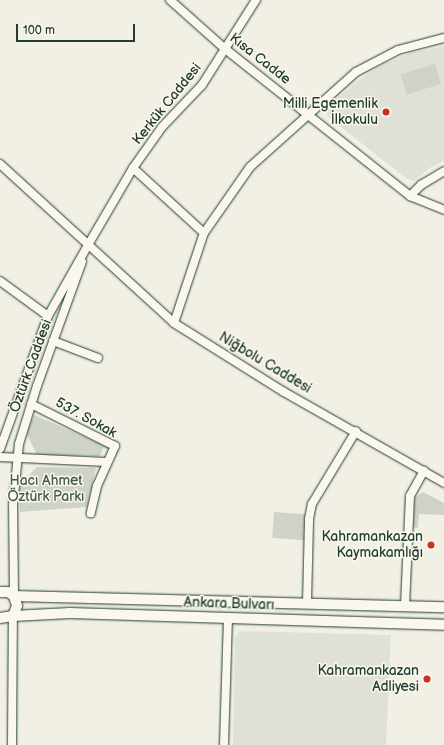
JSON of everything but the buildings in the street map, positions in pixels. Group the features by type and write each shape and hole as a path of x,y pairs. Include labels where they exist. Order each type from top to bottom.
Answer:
{"main road":[{"name":"Ankara Bulvarı","path":"0,592 8,592 14,596 444,607"},
{"path":"13,616 17,606 14,596"},
{"name":"Ankara Bulvarı","path":"0,618 70,613 444,625"}],"street":[{"name":"Kısa Cadde","path":"170,0 224,48 410,196 444,210"},
{"name":"Kerkük Caddesi","path":"88,245 133,168 162,127 202,85 224,48 256,0"},
{"path":"174,323 204,233 250,167 310,115 344,82 369,64 405,48 444,38"},
{"path":"0,164 88,245"},
{"path":"133,168 204,233"},
{"path":"410,196 421,185 444,171"},
{"name":"Öztürk Caddesi","path":"0,449 48,316 88,245"},
{"name":"Öztürk Caddesi","path":"14,596 13,506 17,458 23,426 88,245"},
{"name":"Niğbolu Caddesi","path":"88,245 174,323 284,392 356,431 444,483"},
{"path":"0,281 48,316"},
{"path":"53,341 98,358"},
{"name":"537. Sokak","path":"31,404 115,446 106,462"},
{"path":"307,603 309,519 312,504 356,431"},
{"path":"0,457 106,462 91,513"},
{"path":"405,606 410,496 424,471"},
{"path":"12,745 13,616"},
{"path":"224,745 228,618"}],"shaded area":[{"name":"Milli Egemenlik İlkokulu","path":"444,46 444,161 431,167 414,181 407,179 328,117 326,108 360,79 384,64 411,53"},
{"path":"240,631 391,635 386,745 233,745 235,637"}],"green space":[{"path":"435,64 441,84 407,95 401,75"},
{"path":"34,415 108,447 107,449 103,448 100,456 37,455 27,434"},
{"name":"Hacı Ahmet Öztürk Parkı","path":"37,467 96,468 87,507 20,512 19,485"},
{"path":"423,492 444,503 444,515 419,514 418,528 412,527 414,498"},
{"path":"274,512 306,514 304,540 272,538"}],"place":[{"name":"Milli Egemenlik İlkokulu","path":"386,112"},
{"name":"Kahramankazan Kaymakamlığı","path":"431,545"},
{"name":"Kahramankazan Adliyesi","path":"427,679"}]}
